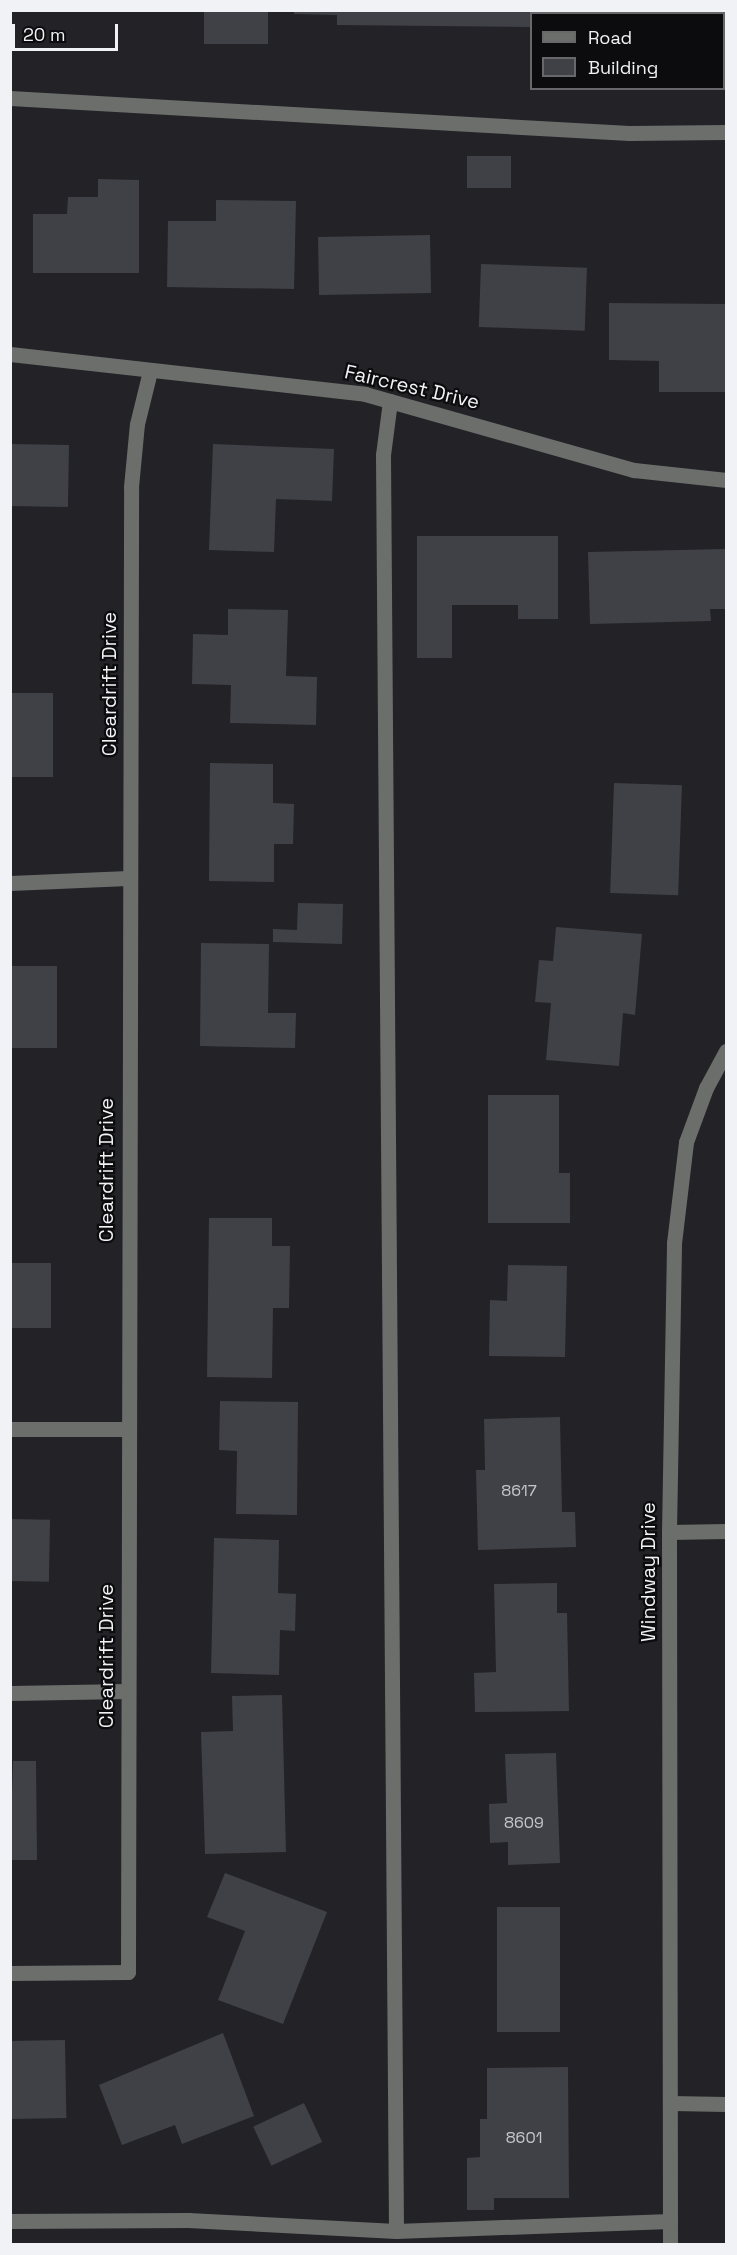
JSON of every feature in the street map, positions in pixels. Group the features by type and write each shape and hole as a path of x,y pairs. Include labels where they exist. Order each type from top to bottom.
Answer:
{"street":[{"path":"10,98 628,133 726,132"},
{"name":"Faircrest Drive","path":"10,354 365,394 634,470 726,480"},
{"name":"Cleardrift Drive","path":"10,1972 128,1972 128,878 131,487 137,424 150,370"},
{"path":"390,401 383,456 396,2231"},
{"path":"10,883 128,878"},
{"name":"Windway Drive","path":"670,2244 669,1532 678,1189 686,1142 706,1088 726,1051"},
{"path":"10,1430 127,1429"},
{"path":"669,1532 726,1531"},
{"path":"10,1693 127,1690"},
{"path":"670,2103 726,2104"},
{"path":"10,2222 188,2220 396,2231 670,2221"}],"building":[{"path":"204,10 268,10 268,44 204,44"},
{"path":"294,10 575,10 530,12 530,27 337,25 337,15 294,14"},
{"path":"619,10 726,10 726,78 725,12 619,12"},
{"path":"467,156 511,156 511,188 467,188"},
{"path":"98,179 139,180 139,273 33,273 33,214 67,214 68,197 98,197"},
{"path":"216,200 296,201 294,289 167,287 168,221 216,221"},
{"path":"430,235 431,293 319,295 318,237"},
{"path":"481,264 587,268 585,331 479,327"},
{"path":"609,303 726,304 726,392 659,392 659,361 609,360"},
{"path":"10,444 69,445 68,507 10,506"},
{"path":"213,444 334,449 332,501 276,499 274,552 209,550"},
{"path":"417,536 558,536 558,619 518,619 518,605 452,605 452,658 417,658"},
{"path":"726,549 726,609 710,609 711,621 590,624 588,552"},
{"path":"228,609 288,610 286,676 317,677 316,725 230,723 231,685 192,684 193,634 228,635"},
{"path":"10,693 53,693 53,777 10,777"},
{"path":"210,763 273,764 273,803 294,804 293,844 274,844 274,882 209,881"},
{"path":"614,783 682,785 678,895 610,893"},
{"path":"298,903 343,904 342,944 273,942 273,929 297,930"},
{"path":"556,927 642,934 635,1015 623,1013 619,1066 546,1060 551,1003 535,1002 539,960 553,961"},
{"path":"201,943 269,944 268,1013 296,1013 295,1048 200,1046"},
{"path":"10,966 57,966 57,1048 10,1048"},
{"path":"488,1095 559,1095 559,1173 570,1173 570,1223 488,1223"},
{"path":"209,1218 272,1218 272,1246 290,1246 289,1308 273,1308 272,1378 207,1377"},
{"path":"10,1263 51,1263 51,1328 10,1328"},
{"path":"508,1265 567,1266 565,1357 489,1356 490,1300 507,1301"},
{"path":"220,1401 298,1402 297,1515 236,1514 237,1451 219,1450"},
{"path":"560,1417 562,1512 575,1512 576,1547 478,1550 476,1470 485,1470 484,1419"},
{"path":"10,1519 50,1520 49,1582 10,1581"},
{"path":"214,1538 279,1540 278,1593 296,1594 295,1631 280,1630 279,1675 211,1673"},
{"path":"557,1583 557,1613 567,1613 569,1711 475,1712 474,1673 496,1672 494,1584"},
{"path":"282,1695 286,1852 205,1854 201,1732 233,1731 232,1696"},
{"path":"556,1753 560,1863 508,1865 508,1842 490,1843 489,1804 507,1803 505,1754"},
{"path":"13,1761 36,1761 37,1860 10,1860"},
{"path":"225,1873 327,1912 283,2024 218,2000 245,1931 207,1917"},
{"path":"497,1907 560,1907 560,2032 497,2032"},
{"path":"223,2033 254,2116 182,2144 175,2125 122,2145 99,2085"},
{"path":"65,2040 66,2118 11,2119 10,2041"},
{"path":"568,2067 569,2198 494,2198 494,2210 467,2210 467,2158 480,2157 480,2119 487,2119 487,2068"},
{"path":"304,2103 322,2142 271,2166 253,2127"}]}
